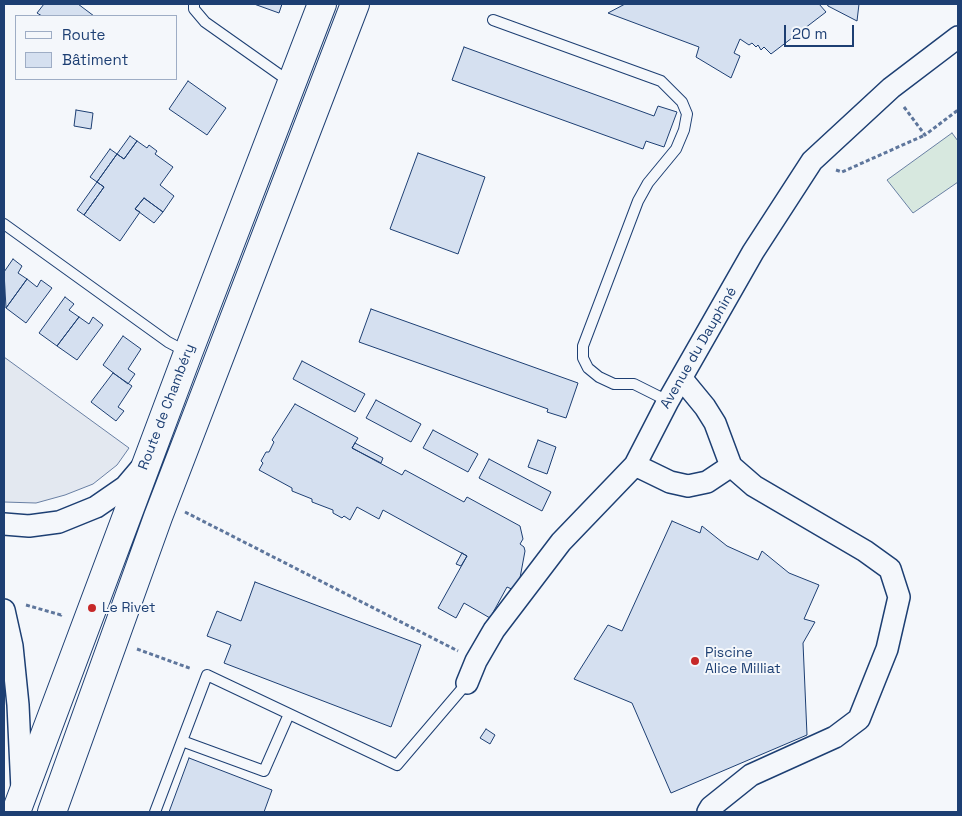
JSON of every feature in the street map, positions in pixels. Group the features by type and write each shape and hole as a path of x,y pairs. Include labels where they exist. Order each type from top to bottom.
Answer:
{"main road":[{"name":"Route de Chambéry","path":"19,804 147,461 322,4"},
{"path":"52,812 158,517 355,4"}],"street":[{"name":"Avenue du Dauphiné","path":"467,683 476,661 494,630 560,542 635,465 668,401 753,252 812,161 891,88 958,38"},
{"path":"682,379 705,407 715,423 731,466 754,486 865,551 890,568 899,597 887,649 859,719 835,737 751,775 708,812"},
{"path":"4,524 29,526 59,522 96,507 125,487 147,461"},
{"path":"635,465 670,482 688,486 707,482 731,466"},
{"path":"13,607 12,646 18,704 19,804"}],"lane":[{"path":"194,4 194,9 205,22 291,84"},
{"path":"492,20 662,81 682,102 687,114 684,130 676,149 648,183 638,201 583,346 583,358 588,368 598,377 614,384 634,384 668,401"},
{"path":"4,224 168,342 188,353"},
{"path":"155,812 207,675 397,765 467,683"},
{"path":"182,740 264,771 289,714"}],"path":[{"path":"891,88 925,135"},
{"path":"812,161 842,172 925,135 958,110"},
{"path":"181,519 184,512 476,661"},
{"path":"13,607 61,615 65,606"},
{"path":"133,648 207,675"}],"shaded area":[{"path":"952,133 958,141 958,182 913,213 887,180"},
{"path":"4,357 129,448 117,465 93,484 65,495 36,503 4,502"}],"building":[{"path":"44,4 78,4 93,15 40,15 37,13"},
{"path":"254,4 282,4 279,13"},
{"path":"625,4 819,4 826,12 771,54 764,47 761,50 758,45 756,47 752,43 749,45 740,39 734,53 740,56 731,78 696,57 699,47 608,13"},
{"path":"827,4 859,4 857,21 828,6"},
{"path":"464,47 654,116 658,106 677,112 664,147 646,141 643,149 452,80"},
{"path":"188,81 226,108 207,135 169,109"},
{"path":"76,110 93,113 91,129 74,126"},
{"path":"130,136 137,141 124,159 117,154"},
{"path":"137,141 147,148 149,145 157,151 155,154 173,167 160,185 174,196 163,212 144,198 135,209 140,212 120,241 84,215 104,187 97,182 117,154 124,159"},
{"path":"110,149 117,154 97,182 90,177"},
{"path":"418,153 485,177 458,254 390,229"},
{"path":"97,182 104,187 84,215 77,210"},
{"path":"144,198 163,212 154,223 135,209"},
{"path":"13,259 22,266 18,273 27,279 6,308 4,272"},
{"path":"27,279 37,287 41,280 52,288 26,323 6,308"},
{"path":"65,297 74,304 69,310 79,317 57,346 39,333"},
{"path":"371,309 578,383 566,418 547,412 548,409 359,342"},
{"path":"79,317 89,324 93,317 103,325 77,360 57,346"},
{"path":"123,336 141,349 128,369 135,374 128,384 103,365"},
{"path":"302,361 365,394 355,412 293,379"},
{"path":"113,373 132,386 118,407 124,411 116,421 91,402"},
{"path":"376,400 421,424 411,442 366,418"},
{"path":"295,404 358,438 352,448 402,475 405,470 464,502 467,497 520,526 523,539 520,544 524,547 525,551 520,578 514,590 507,587 490,618 464,603 456,618 438,608 467,556 383,510 379,519 357,507 350,520 344,516 342,518 333,513 333,510 312,502 312,499 292,491 292,488 259,470 263,463 261,461 266,452 269,452 274,442 272,440"},
{"path":"433,430 478,454 468,472 423,448"},
{"path":"538,440 556,447 547,474 528,467"},
{"path":"355,443 383,458 381,463 352,448"},
{"path":"489,459 551,492 542,511 479,478"},
{"name":"Piscine Alice Milliat","path":"672,521 700,533 702,526 727,546 758,560 762,551 789,573 819,585 804,619 815,622 803,643 807,735 671,793 632,703 574,679 608,625 622,631"},
{"path":"462,553 467,556 461,566 456,564"},
{"path":"255,582 421,645 391,727 224,663 231,645 207,636 217,611 241,621"},
{"path":"486,729 495,735 490,744 480,738"},
{"path":"189,758 272,790 264,812 169,812"}],"place":[{"name":"Le Rivet","path":"92,608"},
{"name":"Piscine Alice Milliat","path":"695,661"}]}
